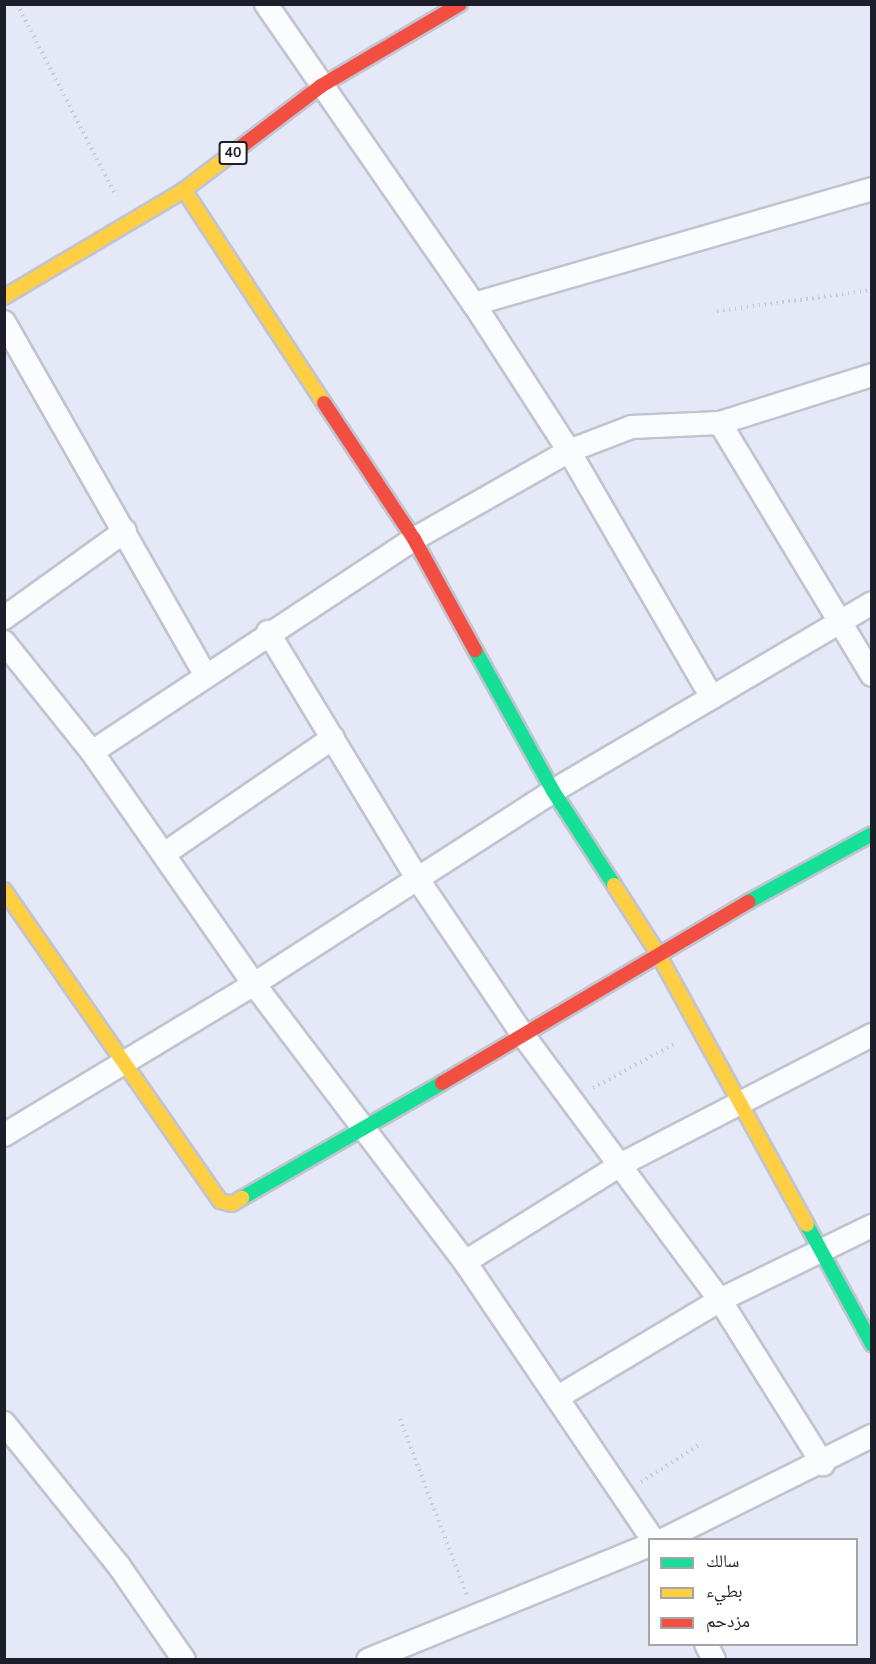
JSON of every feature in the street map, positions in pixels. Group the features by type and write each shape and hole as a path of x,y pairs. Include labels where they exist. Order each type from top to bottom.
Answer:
{"main road":[{"name":"40","path":"4,297 184,190 321,86 460,4"},
{"path":"184,190 414,539 553,791 657,952 743,1104 872,1344"},
{"path":"4,890 122,1064 226,1204 237,1203 367,1129 657,952 872,834"}],"street":[{"path":"266,4 474,304 569,451 712,698"},
{"path":"474,304 872,189"},
{"path":"4,322 205,675"},
{"path":"92,752 267,632 414,539 569,451 632,427 720,423 872,375"},
{"path":"720,423 872,675"},
{"path":"4,618 125,531"},
{"path":"4,1135 254,984 553,791 872,603"},
{"path":"267,632 417,878 523,1035 720,1300 823,1464"},
{"path":"4,642 92,752 254,984 367,1129 465,1262 652,1538"},
{"path":"164,854 333,738"},
{"path":"465,1262 620,1165 743,1104 872,1035"},
{"path":"558,1396 720,1300 872,1226"},
{"path":"4,1423 119,1566 184,1659"},
{"path":"665,1538 823,1464 872,1436"},
{"path":"368,1659 423,1650 476,1618 648,1546"}],"path":[{"path":"17,4 129,221"},
{"path":"717,311 872,290"},
{"path":"570,1100 701,1030"},
{"path":"400,1419 476,1618"},
{"path":"623,1494 702,1443"}],"traffic: fast":[{"path":"475,650 553,791 614,885"},
{"path":"748,902 872,834"},
{"path":"242,1198 442,1083"},
{"path":"807,1225 872,1344"}],"traffic: slow":[{"path":"4,297 184,190 238,149"},
{"path":"184,190 324,403"},
{"path":"614,885 657,952 807,1225"},
{"path":"4,890 220,1201 232,1204 242,1198"}],"traffic: jam":[{"path":"238,149 321,86 460,4"},
{"path":"324,403 414,539 475,650"},
{"path":"442,1083 748,902"}]}
